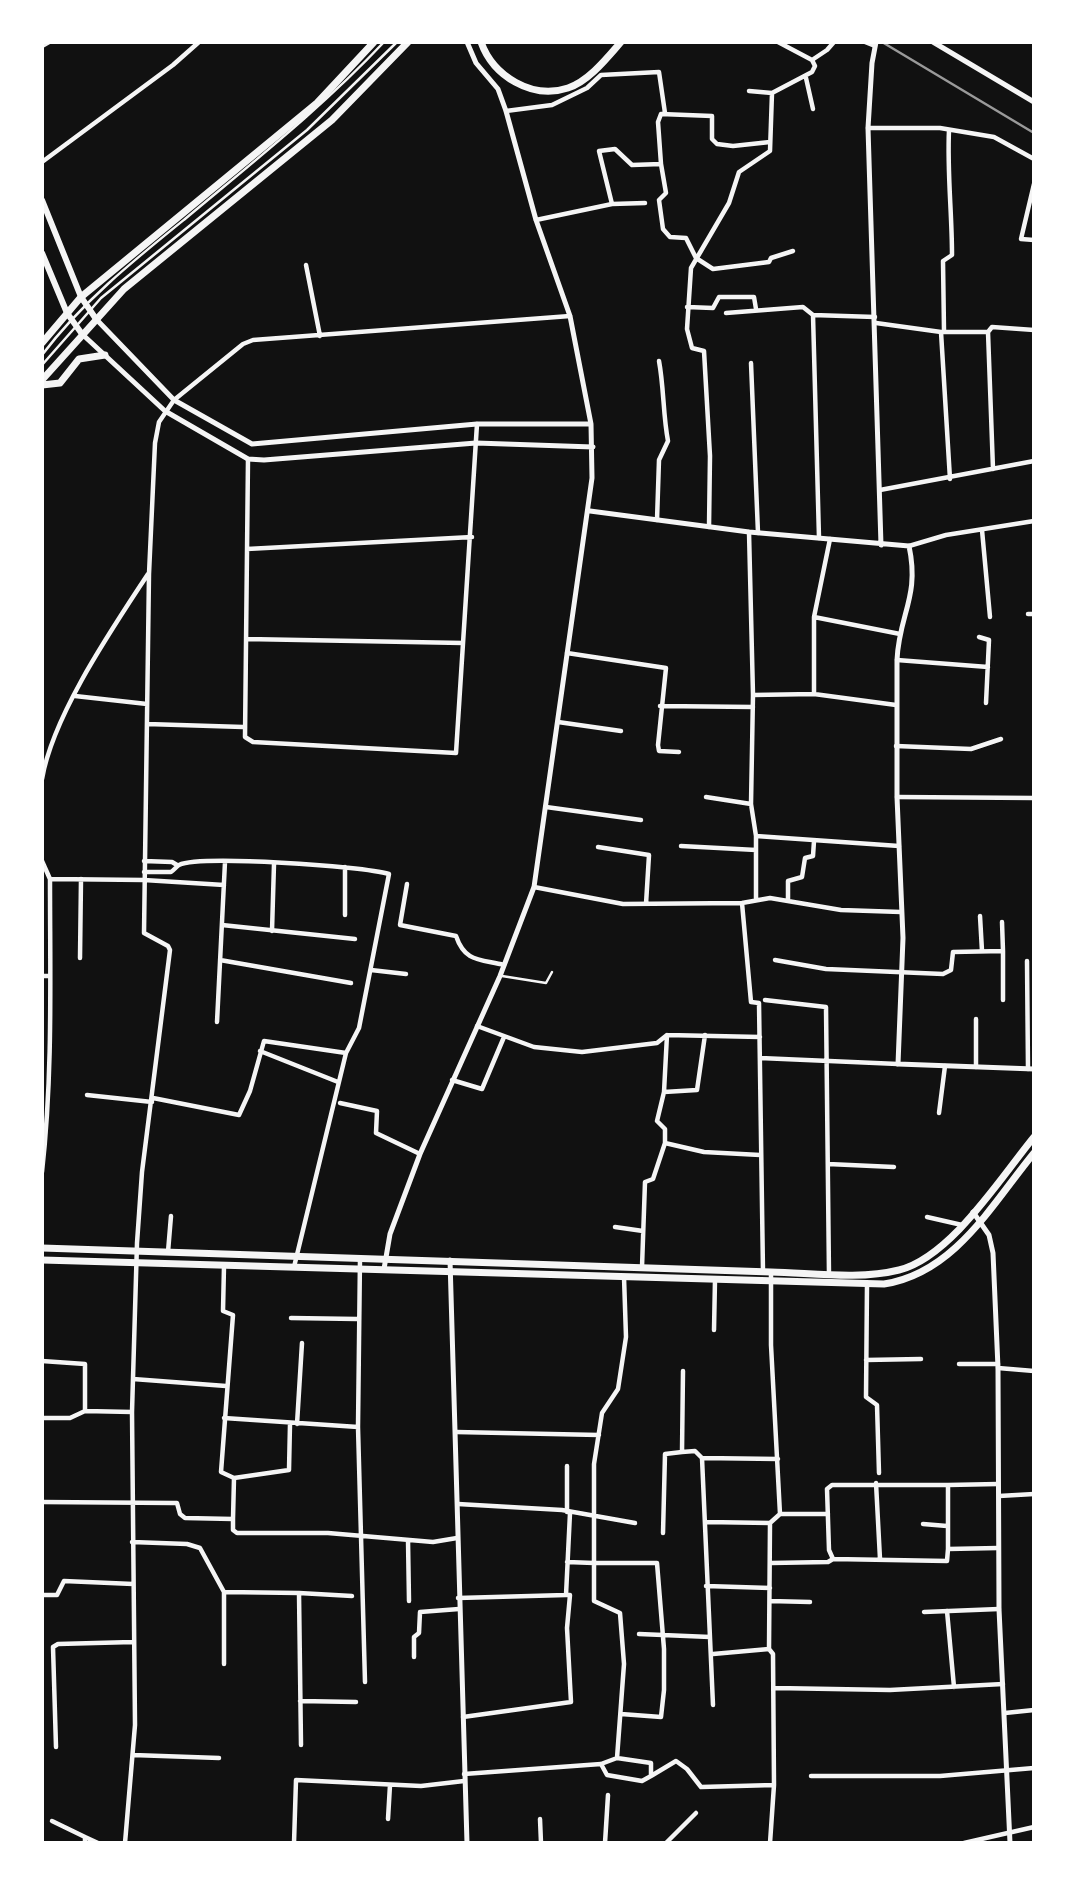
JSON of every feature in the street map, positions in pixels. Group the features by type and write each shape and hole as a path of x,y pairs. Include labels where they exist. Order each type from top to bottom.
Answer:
{"main road":[{"path":"42,343 317,103 374,42"},
{"path":"42,383 124,289 332,120 408,42"},
{"path":"481,42 489,60 507,77 528,87 550,90 577,83 621,42"},
{"path":"42,200 85,304 96,319"},
{"path":"42,253 71,319 82,334"},
{"path":"42,383 60,383 79,359 105,355"},
{"path":"42,1248 767,1272 884,1273 918,1264 946,1243 1034,1137"},
{"path":"42,1260 624,1276 771,1283 867,1285 899,1282 923,1273 960,1245 1034,1153"},
{"path":"114,1250 114,1263"},
{"path":"604,1276 605,1266"}],"street":[{"path":"42,46 49,42"},
{"path":"42,162 173,65 199,42"},
{"path":"384,1269 390,1234 420,1154 500,976 534,887 590,511 593,447 591,424 570,316 536,220 498,89 476,64 467,42"},
{"path":"749,91 772,93 806,78 814,69 812,60 778,42"},
{"path":"812,60 834,42"},
{"path":"865,42 875,44 868,128 881,545"},
{"path":"933,42 1033,100"},
{"path":"506,111 552,106 580,93 601,75 659,72 665,113"},
{"path":"806,78 813,109"},
{"path":"709,528 710,456 704,351 692,348 687,334 691,268 729,203 739,172 769,152 772,93"},
{"path":"770,142 733,146 717,144 712,139 712,116 665,113 658,118 666,193 659,200 663,229 670,237 686,238 696,258 713,269 769,262 771,258 793,251"},
{"path":"868,128 949,130 994,137 1034,159"},
{"path":"949,130 947,180 952,197 952,255 943,261 942,331 950,479"},
{"path":"612,204 599,153 602,149 615,149 632,166 661,164"},
{"path":"1034,184 1021,239 1034,240"},
{"path":"536,220 612,204 645,203"},
{"path":"306,265 320,336"},
{"path":"687,307 713,308 719,297 754,297 756,309"},
{"path":"726,313 803,307 813,315 876,320 942,331 988,332"},
{"path":"813,315 819,538"},
{"path":"125,1843 133,1755 132,1412 137,1251 142,1172 170,948 145,935 149,574 155,443 165,411 174,400 243,344 570,316"},
{"path":"96,319 174,400 247,441 259,444 477,424 591,424"},
{"path":"993,469 988,332 992,327 1034,330"},
{"path":"82,334 165,411 248,458 264,460 476,443 593,447"},
{"path":"657,520 659,460 668,442 664,426 659,361"},
{"path":"751,363 758,533"},
{"path":"248,458 243,727 245,737 253,742 456,753 472,537 477,424"},
{"path":"880,490 950,479 1034,461"},
{"path":"590,511 709,528 909,546 946,535 1034,521"},
{"path":"982,530 990,617"},
{"path":"749,532 753,695 751,804 756,836 756,899"},
{"path":"247,549 472,537"},
{"path":"814,694 814,617 830,539"},
{"path":"898,1064 902,974 896,705 900,634 913,587 909,546"},
{"path":"42,779 48,752 74,696 149,574"},
{"path":"814,617 900,634"},
{"path":"979,638 989,640 986,703"},
{"path":"246,639 463,643"},
{"path":"567,653 666,668 660,706 659,751 679,752"},
{"path":"897,660 988,667"},
{"path":"753,695 814,694 896,705"},
{"path":"74,696 147,704"},
{"path":"660,706 753,707"},
{"path":"558,722 621,731"},
{"path":"147,724 243,727"},
{"path":"896,746 971,750 1000,739"},
{"path":"706,797 751,804"},
{"path":"897,797 1034,798"},
{"path":"546,807 641,820"},
{"path":"756,836 899,846"},
{"path":"788,900 788,881 802,877 805,858 813,857 814,841"},
{"path":"681,846 756,850"},
{"path":"598,847 649,855 646,904"},
{"path":"42,861 50,879 50,1088 42,1172"},
{"path":"144,861 172,862 177,866"},
{"path":"144,872 171,872 177,866 225,862 345,867 389,874 359,1028 346,1053 338,1082 294,1268"},
{"path":"217,1022 225,862"},
{"path":"272,931 274,864"},
{"path":"345,867 345,915"},
{"path":"50,879 144,880 224,885"},
{"path":"80,958 81,879"},
{"path":"407,884 400,925 456,936 461,952 466,956 504,965"},
{"path":"534,887 623,904 742,903 756,899 788,900 841,910 901,912"},
{"path":"742,903 751,1002 759,1003 760,1155 767,1272 771,1283 780,1514"},
{"path":"980,916 982,951"},
{"path":"1002,922 1003,1000"},
{"path":"222,925 355,939"},
{"path":"775,960 826,969 902,974 948,973 953,952 1003,951"},
{"path":"220,960 351,984"},
{"path":"760,1058 827,1063 1031,1069 1027,961"},
{"path":"371,970 406,974"},
{"path":"42,976 50,976"},
{"path":"765,1000 826,1005 829,1284"},
{"path":"976,1019 976,1067"},
{"path":"477,1026 534,1046 582,1052 657,1042 667,1035 760,1037"},
{"path":"642,1267 646,1180 653,1179 665,1143 666,1129 657,1124 664,1092 667,1035"},
{"path":"664,1092 697,1090 705,1035"},
{"path":"452,1080 482,1089 503,1037"},
{"path":"87,1095 153,1100 240,1114 266,1040 346,1053"},
{"path":"260,1051 338,1082"},
{"path":"939,1113 946,1066"},
{"path":"340,1103 377,1111 376,1133 420,1154"},
{"path":"665,1143 704,1152 760,1155"},
{"path":"828,1164 894,1167"},
{"path":"973,1212 981,1219 989,1234 993,1253 998,1366 999,1609 1010,1843"},
{"path":"168,1252 171,1216"},
{"path":"927,1217 963,1225"},
{"path":"615,1227 643,1231"},
{"path":"360,1258 357,1319 358,1427 364,1534 365,1682"},
{"path":"450,1260 467,1843"},
{"path":"224,1266 223,1312 233,1315 223,1418 221,1472 234,1478 289,1470 290,1423"},
{"path":"617,1758 624,1664 620,1613 594,1601 594,1464 603,1413 618,1390 625,1337 624,1276"},
{"path":"714,1330 715,1280"},
{"path":"867,1285 866,1397 877,1405 879,1473"},
{"path":"291,1318 357,1319"},
{"path":"297,1424 302,1343"},
{"path":"866,1360 921,1359"},
{"path":"42,1361 85,1364 85,1411"},
{"path":"959,1364 1034,1371"},
{"path":"682,1452 683,1371"},
{"path":"133,1379 226,1386"},
{"path":"42,1418 69,1418 85,1411 132,1412"},
{"path":"223,1418 358,1427"},
{"path":"456,1432 599,1434"},
{"path":"663,1533 664,1454 695,1451 702,1458 706,1586 713,1654 713,1705"},
{"path":"702,1458 779,1459"},
{"path":"566,1595 567,1466"},
{"path":"234,1478 233,1530 237,1533 364,1534 435,1542 457,1538"},
{"path":"833,1559 829,1550 829,1486 876,1483 998,1484"},
{"path":"876,1483 880,1559"},
{"path":"771,1563 828,1562 833,1559 947,1561 948,1485"},
{"path":"999,1496 1034,1494"},
{"path":"42,1502 177,1503 185,1518 233,1519"},
{"path":"458,1504 568,1513 635,1524"},
{"path":"706,1522 770,1523 780,1514 828,1514"},
{"path":"770,1523 769,1649 774,1661 775,1688 774,1785 770,1843"},
{"path":"923,1524 947,1526"},
{"path":"408,1540 408,1601"},
{"path":"132,1542 198,1546 224,1592 224,1664"},
{"path":"948,1549 998,1548"},
{"path":"567,1562 657,1563 663,1636 663,1714 655,1717 621,1714"},
{"path":"42,1595 57,1595 64,1581 133,1584"},
{"path":"706,1586 770,1588"},
{"path":"224,1592 352,1596"},
{"path":"299,1593 302,1745"},
{"path":"458,1598 570,1595 568,1628 571,1702 463,1717"},
{"path":"769,1601 810,1602"},
{"path":"414,1657 414,1637 419,1633 420,1612 459,1609"},
{"path":"924,1612 999,1609"},
{"path":"947,1611 954,1687"},
{"path":"639,1634 710,1637"},
{"path":"56,1747 53,1647 58,1644 134,1642"},
{"path":"713,1654 769,1649"},
{"path":"775,1688 890,1690 1003,1684"},
{"path":"300,1701 356,1702"},
{"path":"1005,1713 1034,1710"},
{"path":"133,1755 219,1758"},
{"path":"294,1843 296,1780 438,1786 464,1777 601,1764 617,1758 651,1763 651,1776"},
{"path":"601,1764 607,1775 642,1781 676,1761 687,1769 701,1787 774,1785"},
{"path":"811,1776 940,1776 1034,1768"},
{"path":"388,1819 390,1785"},
{"path":"605,1843 608,1795"},
{"path":"666,1843 696,1812"},
{"path":"540,1819 541,1843"},
{"path":"52,1821 85,1840 98,1843"},
{"path":"964,1843 1034,1827"}],"lane":[{"path":"42,355 85,304 321,106 384,42"},
{"path":"85,304 137,266 307,130 397,42"},
{"path":"42,365 71,319"},
{"path":"500,976 545,982 552,972"}],"railway":[{"path":"882,42 1034,133"}]}
